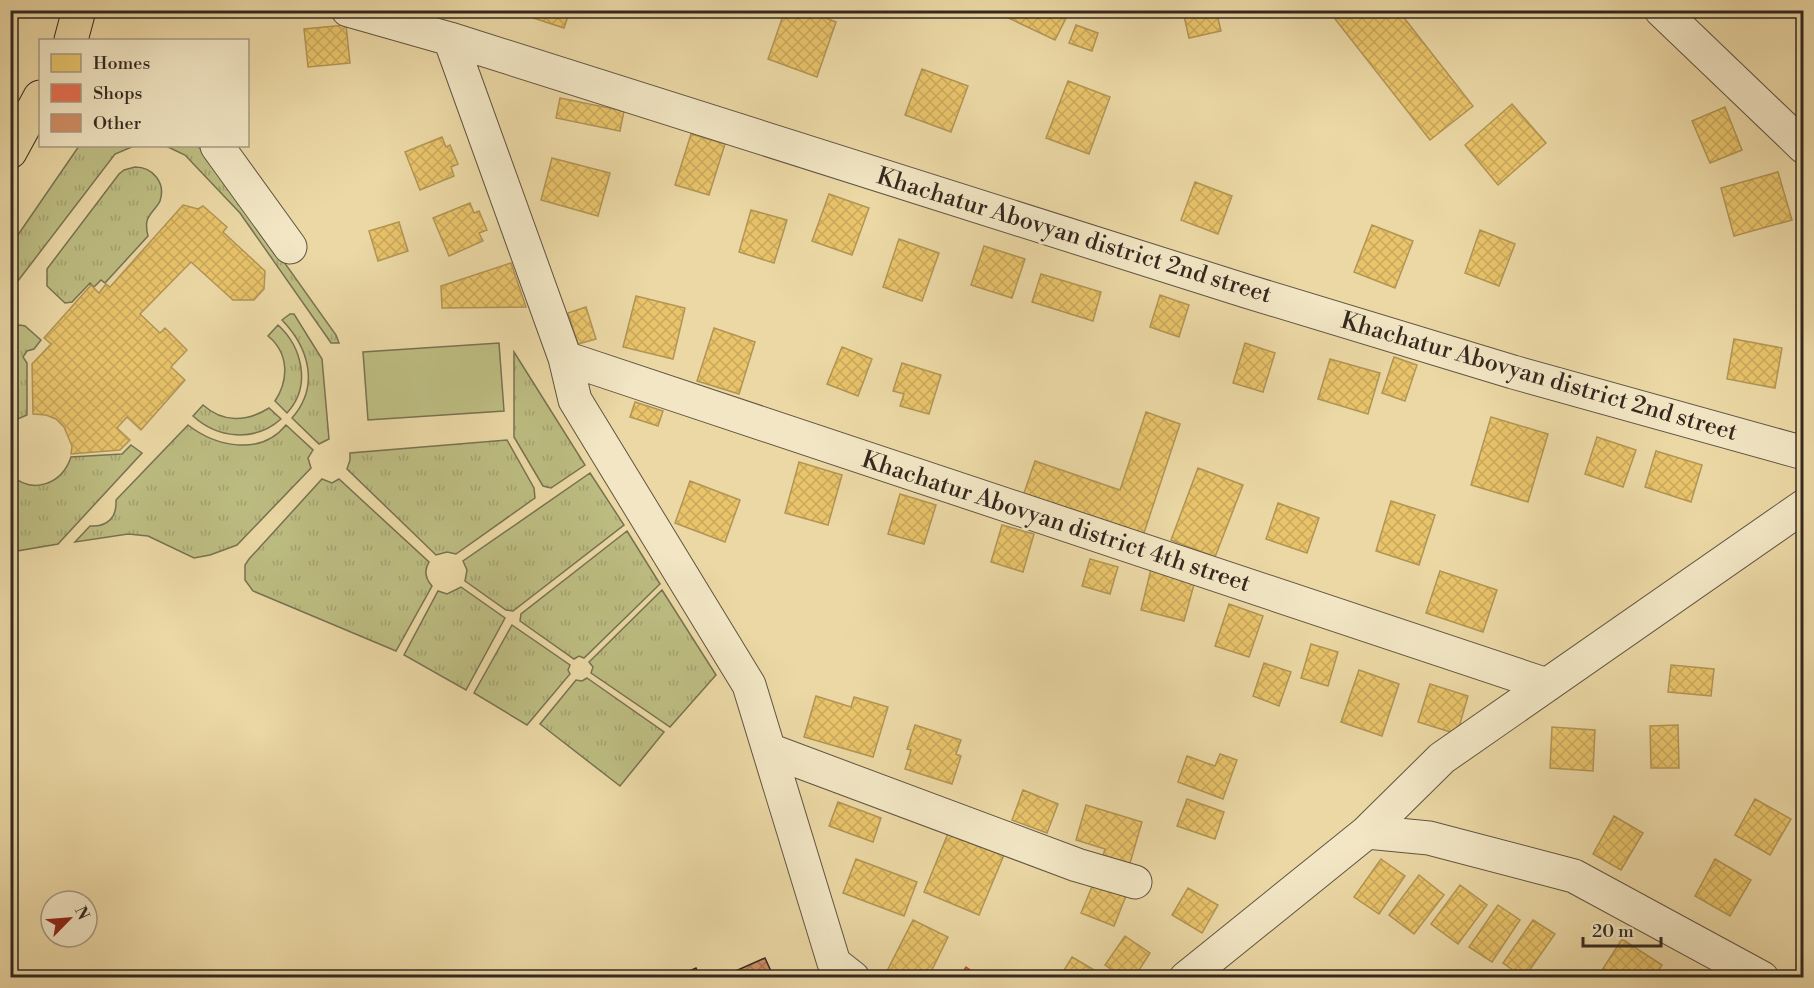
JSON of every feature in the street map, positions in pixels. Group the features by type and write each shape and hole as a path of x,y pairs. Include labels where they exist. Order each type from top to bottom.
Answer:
{"main road":[{"path":"71,39 79,10"},
{"path":"10,152 39,99"}],"street":[{"name":"Khachatur Abovyan district 2nd street","path":"348,10 450,39 1257,294 1514,372 1803,453"},
{"path":"1660,10 1803,147"},
{"path":"450,39 565,358 575,400 749,685 834,963 854,978"},
{"path":"218,147 290,247"},
{"name":"Khachatur Abovyan district 4th street","path":"565,358 1547,685"},
{"path":"1186,978 1367,832 1442,759 1803,506"},
{"path":"769,750 1077,865 1135,882"},
{"path":"1367,832 1429,838 1574,876 1762,978"}],"green space":[{"path":"78,147 132,147 115,154 11,290 11,245"},
{"path":"168,147 198,147 207,154 336,335 339,343 331,343 240,213 185,155"},
{"path":"135,167 152,173 161,188 160,201 147,221 148,236 105,283 101,280 94,287 90,283 72,302 65,303 47,286 47,269 119,174"},
{"path":"294,314 322,359 329,439 319,444 292,418 301,406 306,393 308,368 299,343 282,320"},
{"path":"20,325 25,326 41,340 23,357 27,363 27,415 15,420 11,425 11,329"},
{"path":"278,325 293,344 301,367 300,391 287,413 275,401 283,384 285,367 283,358 280,350 268,336"},
{"path":"499,343 504,411 368,420 363,352"},
{"path":"514,352 585,465 551,488 543,486 514,437"},
{"path":"203,405 227,418 244,418 269,408 281,419 259,432 236,435 224,433 193,416"},
{"path":"188,425 224,443 251,445 275,435 286,425 313,450 308,458 311,468 237,545 210,555 194,558 148,536 128,534 75,542 90,526 101,525 110,520 115,512 116,500"},
{"path":"507,440 534,488 535,498 456,554 447,552 436,555 347,469 350,453"},
{"path":"131,445 142,453 58,544 11,552 11,475 28,484 46,484 61,474 71,457 122,454"},
{"path":"590,473 624,525 513,611 506,610 465,581 467,570 463,561"},
{"path":"322,479 332,483 339,479 429,562 426,574 432,586 396,651 253,591 245,580 245,565 249,559"},
{"path":"627,531 660,584 584,658 579,656 574,659 520,621 521,614"},
{"path":"461,587 505,618 466,690 404,655 438,591 447,594"},
{"path":"662,590 716,675 670,727 591,673 593,667 589,662"},
{"path":"512,625 570,665 568,670 570,674 527,725 474,693"},
{"path":"587,678 664,732 620,786 540,724 576,680 582,681"}],"building: Homes":[{"path":"522,10 570,10 564,28 521,14"},
{"path":"785,10 805,10 836,22 817,77 768,59"},
{"path":"985,10 1049,10 1066,18 1055,40 1000,14"},
{"path":"1203,10 1216,10 1221,31 1189,38 1184,16"},
{"path":"1328,10 1398,10 1473,106 1430,140"},
{"path":"346,25 350,63 308,67 304,29"},
{"path":"1076,25 1098,33 1092,51 1069,43"},
{"path":"922,69 968,86 951,132 905,115"},
{"path":"1068,81 1110,97 1089,154 1046,138"},
{"path":"560,98 624,111 620,131 556,118"},
{"path":"1512,104 1546,143 1498,185 1465,145"},
{"path":"1725,107 1742,150 1710,163 1692,121"},
{"path":"691,134 725,144 709,195 675,185"},
{"path":"442,137 446,147 450,145 458,164 451,167 454,176 420,190 405,152"},
{"path":"552,158 610,173 598,216 541,200"},
{"path":"1778,172 1792,220 1734,236 1721,188"},
{"path":"1195,182 1232,196 1218,234 1181,220"},
{"path":"829,194 869,208 852,255 812,241"},
{"path":"470,203 474,213 479,211 487,230 479,233 483,241 449,256 433,218"},
{"path":"183,205 198,209 203,206 227,227 223,232 265,271 264,289 254,300 233,300 191,262 140,314 160,333 165,328 187,350 171,367 185,380 141,430 127,417 117,428 130,440 120,450 71,454 72,446 64,427 56,419 33,414 32,364 51,344 44,338 91,285 99,293 106,284 110,287"},
{"path":"751,210 787,220 774,263 739,252"},
{"path":"399,222 408,251 378,261 369,231"},
{"path":"1372,225 1413,241 1395,288 1354,272"},
{"path":"1480,230 1515,244 1499,286 1465,273"},
{"path":"899,239 939,253 922,301 883,287"},
{"path":"984,246 1025,259 1012,298 971,285"},
{"path":"511,263 526,307 442,308 441,286"},
{"path":"1041,274 1101,292 1093,321 1032,302"},
{"path":"1160,295 1189,305 1179,337 1150,327"},
{"path":"636,296 685,308 673,359 623,347"},
{"path":"586,307 596,339 578,344 568,313"},
{"path":"714,328 755,342 739,394 697,381"},
{"path":"1734,339 1782,348 1775,388 1727,379"},
{"path":"1245,343 1275,353 1263,392 1233,383"},
{"path":"842,347 872,359 858,396 827,384"},
{"path":"1394,357 1417,365 1405,401 1382,393"},
{"path":"1330,359 1380,373 1368,414 1318,399"},
{"path":"902,363 941,375 929,414 900,406 904,394 893,391"},
{"path":"635,402 663,411 658,426 630,417"},
{"path":"1146,412 1180,424 1143,536 1023,496 1035,461 1120,490"},
{"path":"1491,417 1548,434 1528,502 1471,485"},
{"path":"1597,437 1636,450 1623,487 1585,474"},
{"path":"1656,451 1702,465 1691,502 1645,487"},
{"path":"799,462 842,475 828,525 785,513"},
{"path":"1198,468 1243,485 1215,557 1171,540"},
{"path":"690,481 740,500 725,542 675,523"},
{"path":"900,494 936,505 924,544 888,534"},
{"path":"1391,501 1435,515 1419,565 1376,551"},
{"path":"1278,503 1319,518 1307,553 1266,539"},
{"path":"1002,525 1034,534 1023,572 991,562"},
{"path":"1090,559 1118,567 1110,594 1082,586"},
{"path":"1152,565 1196,577 1184,621 1141,610"},
{"path":"1440,571 1497,590 1483,632 1426,613"},
{"path":"1229,604 1263,616 1249,657 1215,646"},
{"path":"1311,644 1338,652 1328,686 1301,678"},
{"path":"1264,663 1291,672 1279,706 1253,696"},
{"path":"1671,665 1714,669 1711,696 1668,692"},
{"path":"1359,670 1399,684 1382,736 1341,722"},
{"path":"1430,684 1468,696 1457,734 1418,722"},
{"path":"816,696 851,707 854,697 888,707 873,757 804,737"},
{"path":"915,725 961,740 956,754 961,756 952,784 905,769 911,750 907,749"},
{"path":"1678,725 1679,768 1651,768 1650,726"},
{"path":"1552,727 1595,730 1593,771 1550,768"},
{"path":"1220,754 1237,760 1223,799 1178,782 1187,756 1215,766"},
{"path":"1023,790 1058,804 1047,833 1012,820"},
{"path":"1187,799 1224,812 1215,839 1177,826"},
{"path":"1755,799 1791,819 1770,855 1735,835"},
{"path":"838,802 881,818 873,842 829,826"},
{"path":"1086,805 1142,822 1128,870 1101,862 1105,849 1076,840"},
{"path":"1614,816 1643,833 1621,870 1593,854"},
{"path":"949,831 1004,855 979,915 924,892"},
{"path":"856,859 917,882 904,916 843,893"},
{"path":"1381,859 1405,876 1379,914 1354,897"},
{"path":"1715,859 1751,880 1730,916 1695,896"},
{"path":"1419,875 1444,895 1414,934 1389,915"},
{"path":"1096,877 1128,891 1114,926 1081,913"},
{"path":"1460,885 1487,905 1458,944 1431,924"},
{"path":"1188,888 1218,905 1202,933 1172,915"},
{"path":"1498,905 1520,920 1492,962 1469,947"},
{"path":"913,920 948,937 928,978 895,978 886,973"},
{"path":"1533,920 1555,934 1524,978 1503,963"},
{"path":"1125,936 1150,953 1134,978 1124,978 1105,965"},
{"path":"1622,939 1662,965 1654,978 1597,978"},
{"path":"1072,957 1106,977 1106,978 1060,977"}],"building: Shops":[{"path":"966,967 982,978 959,978"}],"building: Other":[{"path":"765,958 774,978 725,978 724,976"},
{"path":"696,968 700,978 674,978"}]}
